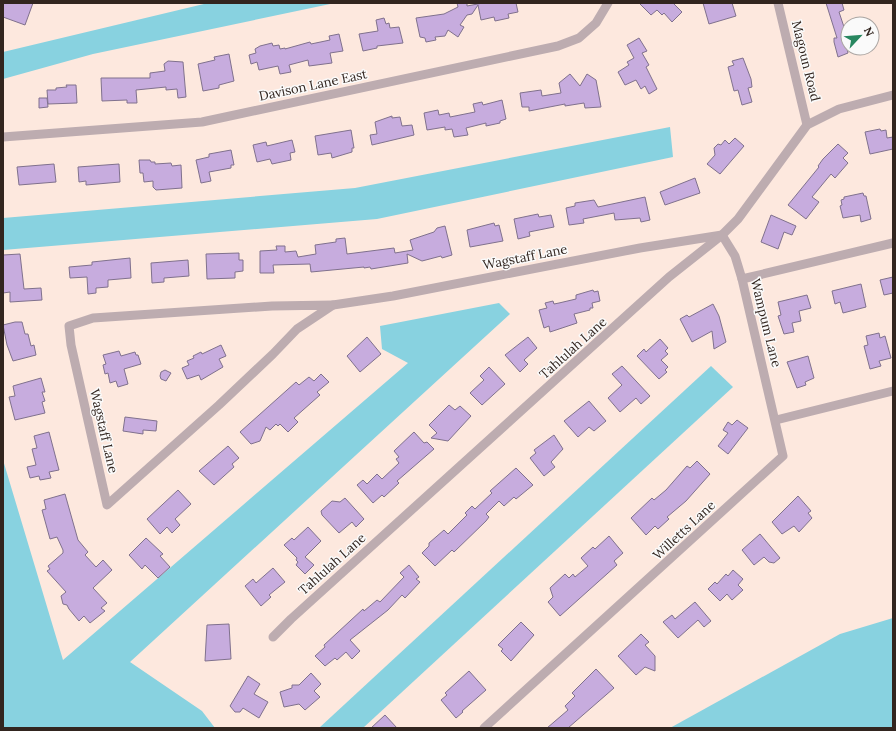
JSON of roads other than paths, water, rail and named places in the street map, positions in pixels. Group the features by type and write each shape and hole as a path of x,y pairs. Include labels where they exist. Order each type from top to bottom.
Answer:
{"street":[{"name":"Davison Lane East","path":"3,137 202,122 558,46 579,38 596,24 608,3"},
{"name":"Magoun Road","path":"778,3 807,125"},
{"name":"Tahlulah Lane","path":"273,637 291,619 669,277 722,235 738,219 807,125 840,109 893,95"},
{"name":"Wampum Lane","path":"722,235 735,256 742,279 776,420"},
{"name":"Wagstaff Lane","path":"334,305 297,329 219,405 107,505 71,345 69,326 93,318 272,306 334,305 393,296 640,248 722,235"},
{"path":"742,279 893,243"},
{"path":"776,420 893,391"},
{"name":"Willetts Lane","path":"484,728 783,456 776,420"}],"water":[{"path":"208,3 335,3 93,54 3,79 3,52"},
{"path":"670,127 673,157 377,219 3,250 3,218 355,188"},
{"path":"499,303 510,314 130,662 202,711 215,728 3,728 3,460 63,660 408,363 382,349 380,326"},
{"path":"711,366 733,387 363,728 319,728"},
{"path":"893,618 893,728 670,728 840,634"}]}
